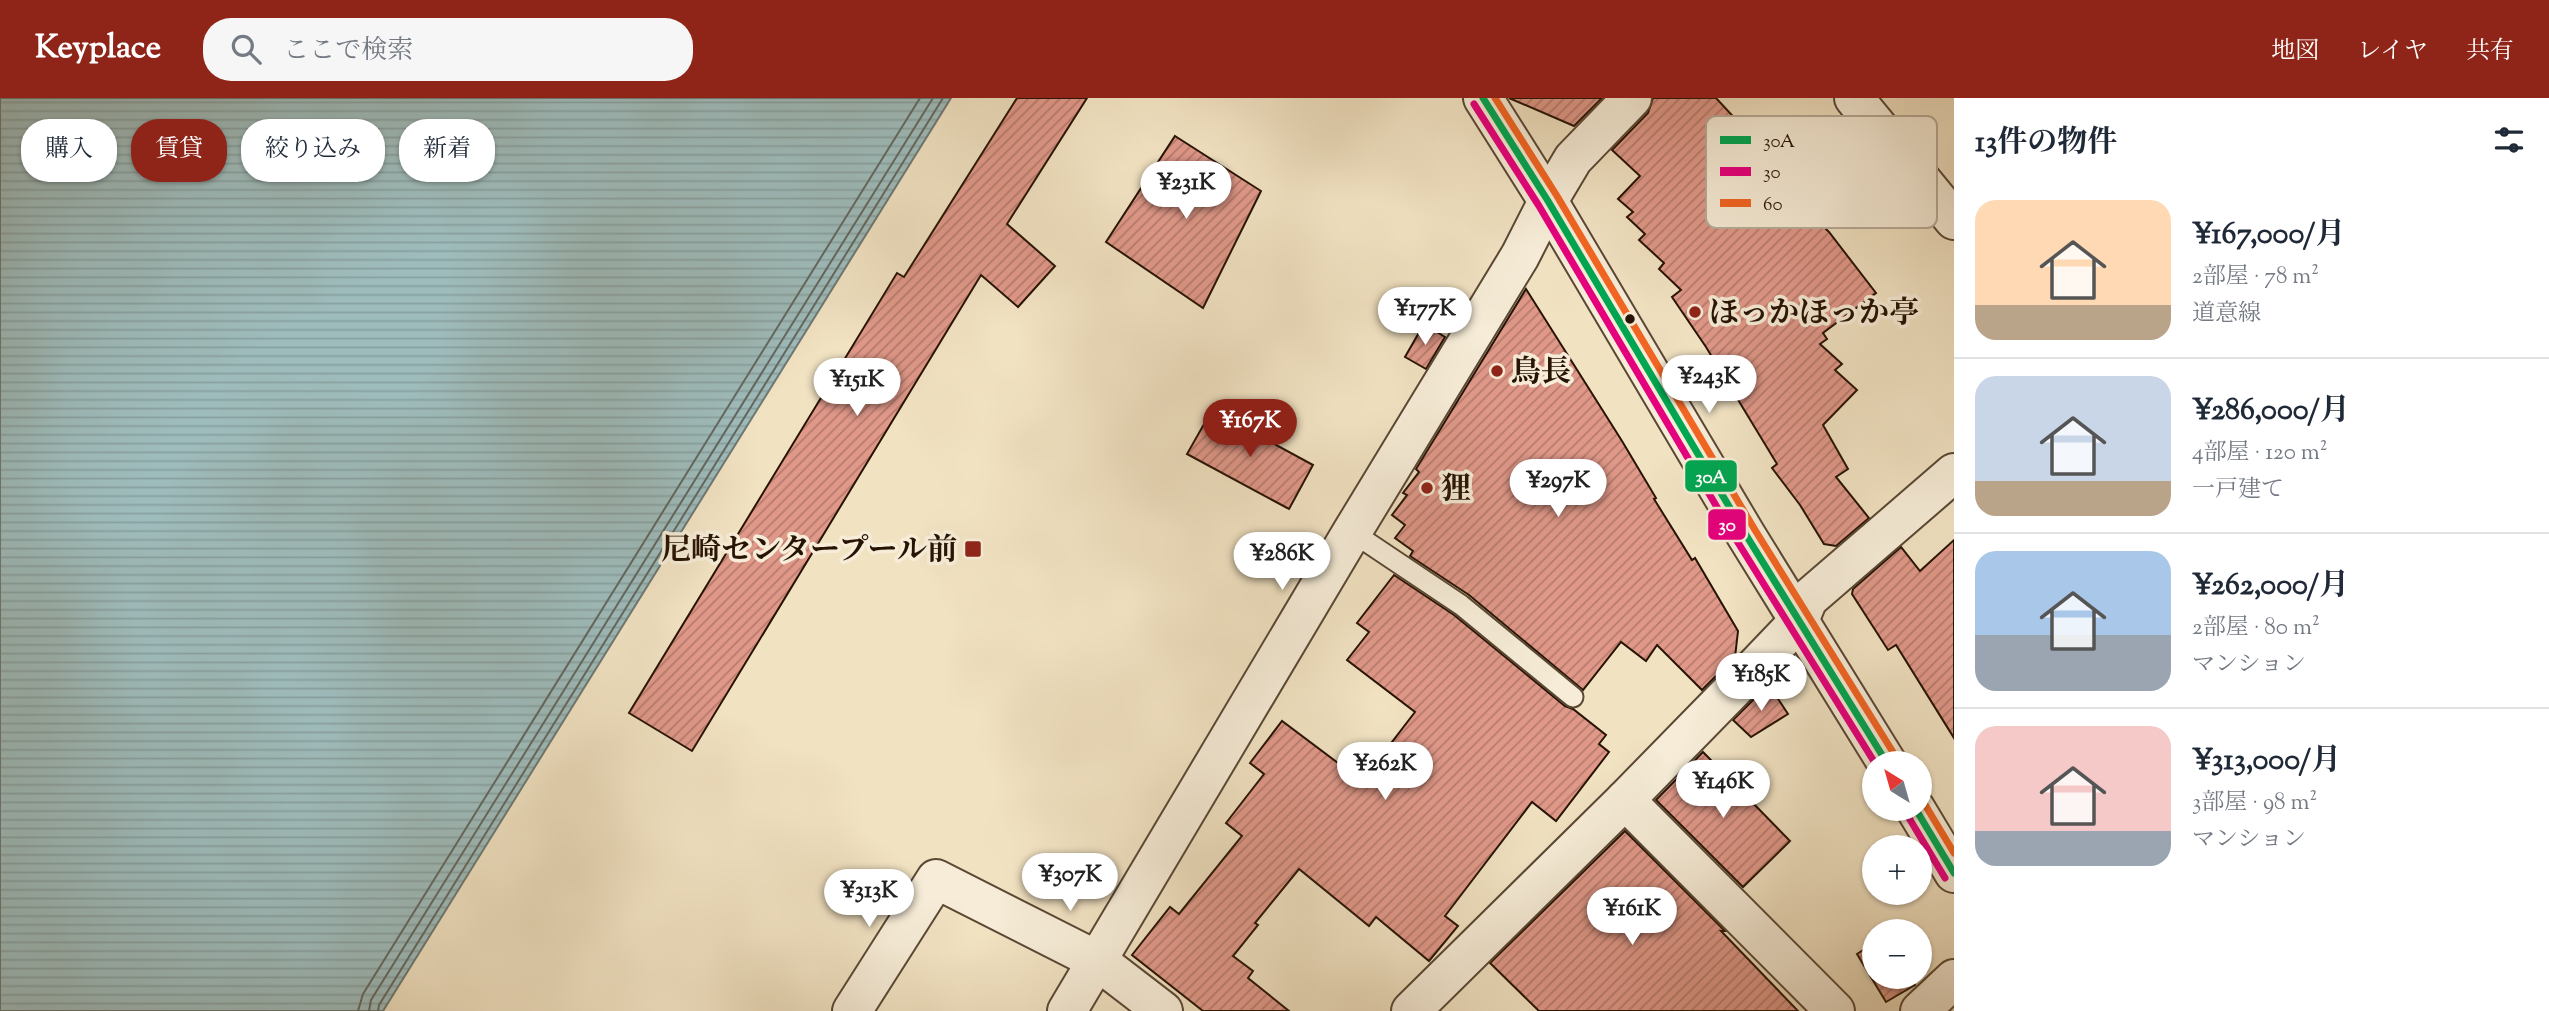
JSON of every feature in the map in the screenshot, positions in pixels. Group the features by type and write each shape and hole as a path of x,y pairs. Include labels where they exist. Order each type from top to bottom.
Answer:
{"street":[{"path":"1483,98 1548,201 1738,523 1880,751"},
{"path":"1067,1011 1520,256 1573,159 1632,98"},
{"path":"1854,98 1869,116"},
{"path":"1937,198 1954,219"},
{"path":"1411,1011 1625,800 1799,621 1808,599 1954,473"},
{"path":"1625,800 1835,1011"},
{"path":"1922,821 1954,873"},
{"path":"852,1011 936,878 1098,961 1163,1011"},
{"path":"1920,1011 1954,979"}],"lane":[{"path":"1352,532 1461,605 1573,697"}],"water":[{"path":"0,98 951,98 383,1011 0,1011"}],"building":[{"path":"1017,98 1087,98 1007,224 1055,266 1018,307 981,275 692,751 629,713 897,273 904,277"},
{"path":"1509,98 1602,98 1574,126"},
{"path":"1653,98 1716,98 1733,116 1706,116 1706,228 1825,228 1876,293 1823,333 1827,339 1820,344 1842,364 1835,370 1857,390 1823,425 1848,469 1836,477 1869,518 1836,546 1824,544 1800,505 1772,468 1777,464 1706,347 1672,297 1681,290 1659,269 1664,263 1639,240 1645,234 1627,217 1633,212 1618,199 1640,176 1612,150 1648,113"},
{"path":"1175,136 1261,191 1203,308 1106,242"},
{"path":"1526,289 1738,631 1735,657 1702,690 1657,645 1646,661 1621,642 1583,690 1469,595 1410,556 1413,551 1395,538 1405,525 1392,515 1407,495 1403,493 1419,472 1416,469"},
{"path":"1424,324 1445,337 1426,369 1405,357"},
{"path":"1212,410 1313,465 1289,509 1187,454"},
{"path":"1954,540 1954,738 1896,645 1888,650 1852,594 1853,589 1901,547 1920,571"},
{"path":"1394,575 1454,615 1565,706 1573,709 1606,735 1599,744 1609,752 1556,821 1532,802 1445,916 1458,926 1429,961 1376,917 1369,926 1299,869 1255,923 1258,925 1233,956 1253,971 1248,978 1289,1011 1203,1011 1132,955 1170,907 1179,914 1242,836 1226,823 1264,774 1250,763 1282,721 1362,781 1415,712 1347,660 1369,632 1357,623"},
{"path":"1765,688 1771,688 1788,714 1751,737 1733,720"},
{"path":"1703,752 1790,841 1743,887 1656,800"},
{"path":"1625,831 1725,931 1721,931 1798,1011 1539,1011 1490,963"},
{"path":"1878,989 1908,989 1886,1002"}],"transit line":[{"name":"30A","path":"1483,98 1880,751"},
{"name":"60","path":"1495,98 1557,196 1755,530 1892,751"},
{"name":"30","path":"1474,104 1539,206 1737,541 1868,751"},
{"name":"60","path":"1932,816 1954,853"},
{"name":"30","path":"1911,821 1945,878"},
{"name":"30A","path":"1923,821 1954,873"}],"place":[{"name":"ほっかほっか亭","path":"1695,312"},
{"name":"鳥長","path":"1497,371"},
{"name":"狸","path":"1427,488"},
{"name":"尼崎センタープール前","path":"973,549"}]}
